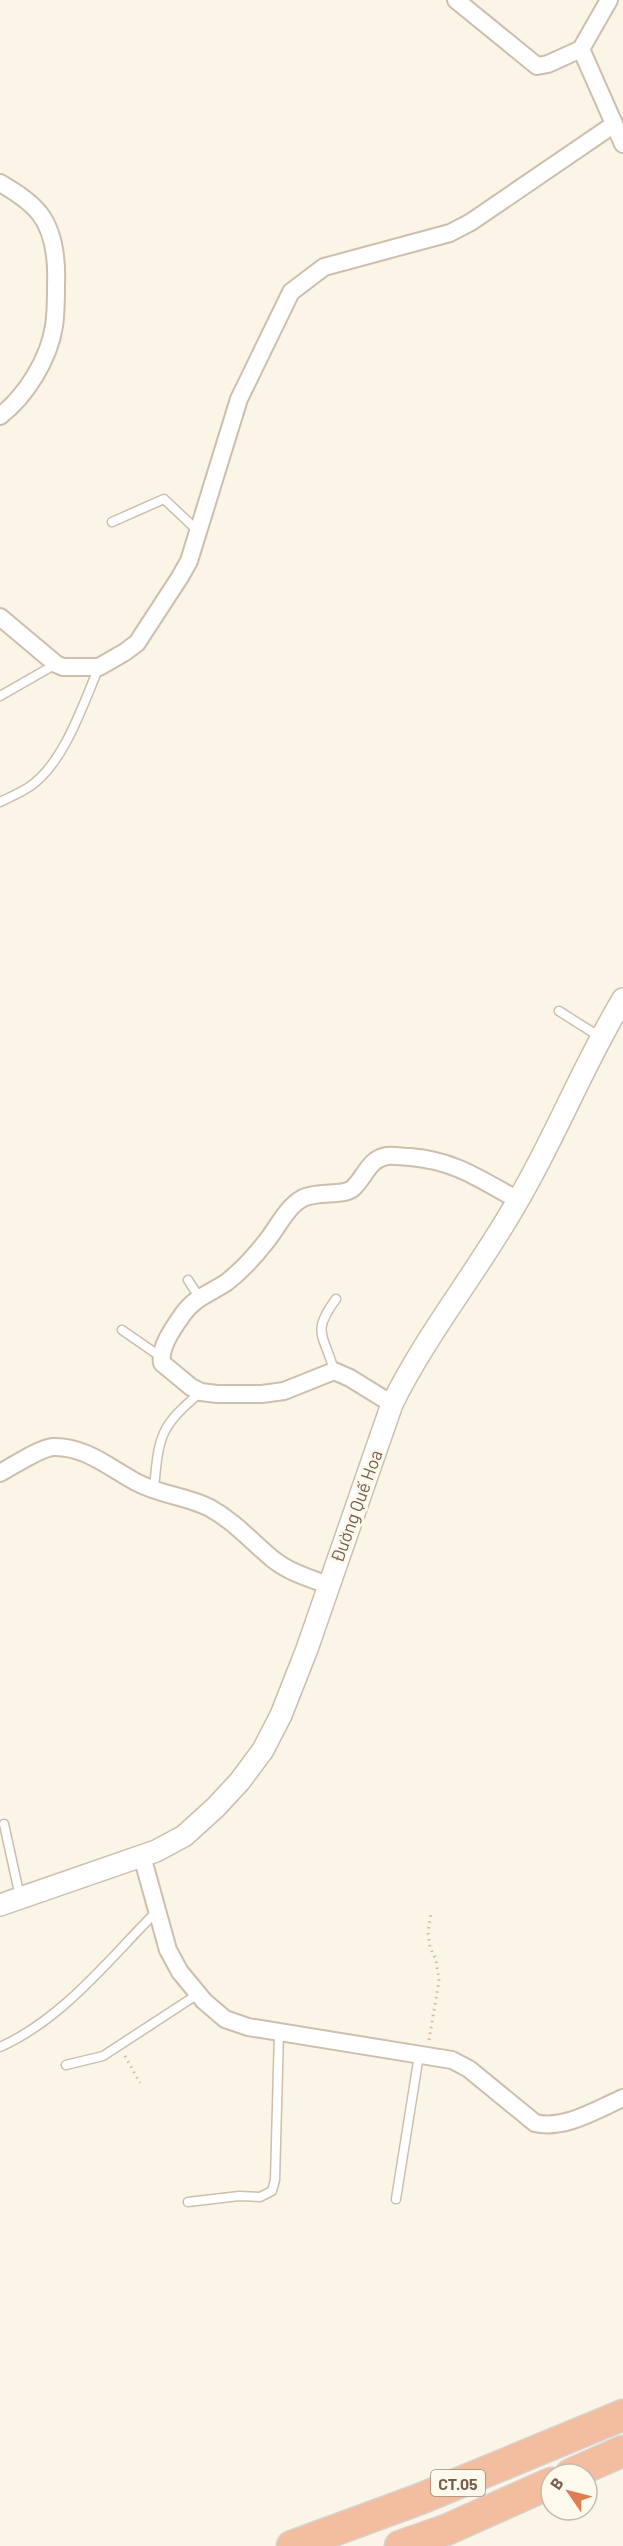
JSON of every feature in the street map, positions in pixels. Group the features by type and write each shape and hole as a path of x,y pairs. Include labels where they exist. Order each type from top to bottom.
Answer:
{"highway":[{"name":"CT.05","path":"292,2546 420,2499 623,2415"},
{"path":"598,2462 623,2451"},
{"name":"CT.05","path":"400,2546 446,2530 539,2488"}],"street":[{"path":"456,0 537,66 548,64 581,49 609,0"},
{"path":"581,49 623,144"},
{"path":"0,617 50,668 99,667 137,643 189,561 239,399 291,292 324,267 450,233 613,125"},
{"path":"0,183 26,200 41,215 51,237 57,261 54,327 46,352 33,378 0,416"},
{"name":"Đường Quế Hoa","path":"0,1905 142,1856 184,1836 232,1790 263,1750 285,1704 392,1404 418,1356 518,1200 600,1037 623,999"},
{"path":"392,1404 350,1377 334,1371 302,1386 284,1391 262,1394 201,1392 162,1363 161,1357 164,1347 184,1313 199,1297 226,1282 239,1270 266,1242 301,1199 323,1192 343,1193 351,1190 374,1160 388,1156 413,1157 457,1166 518,1200"},
{"path":"0,1473 50,1447 98,1458 140,1484 195,1500 234,1522 275,1560 297,1574 328,1585"},
{"path":"142,1856 168,1950 180,1972 198,1994 225,2019 248,2027 452,2060 469,2069 535,2123 548,2126 562,2124 623,2098"}],"lane":[{"path":"112,522 164,499 198,531"},
{"path":"0,802 31,786 50,766 64,746 99,667"},
{"path":"0,696 50,668"},
{"path":"559,1011 600,1037"},
{"path":"188,1280 199,1297"},
{"path":"334,1371 320,1332 323,1317 336,1299"},
{"path":"122,1330 161,1357"},
{"path":"154,1488 156,1452 161,1436 189,1402 201,1392"},
{"path":"4,1824 20,1898"},
{"path":"0,2047 37,2027 59,2010 156,1911"},
{"path":"66,2065 103,2056 120,2047 198,1994"},
{"path":"188,2202 239,2196 260,2197 272,2191 275,2180 279,2032"},
{"path":"396,2199 423,2056"}],"path":[{"path":"423,2056 439,1981 428,1932 431,1914"},
{"path":"120,2047 140,2083"}]}
